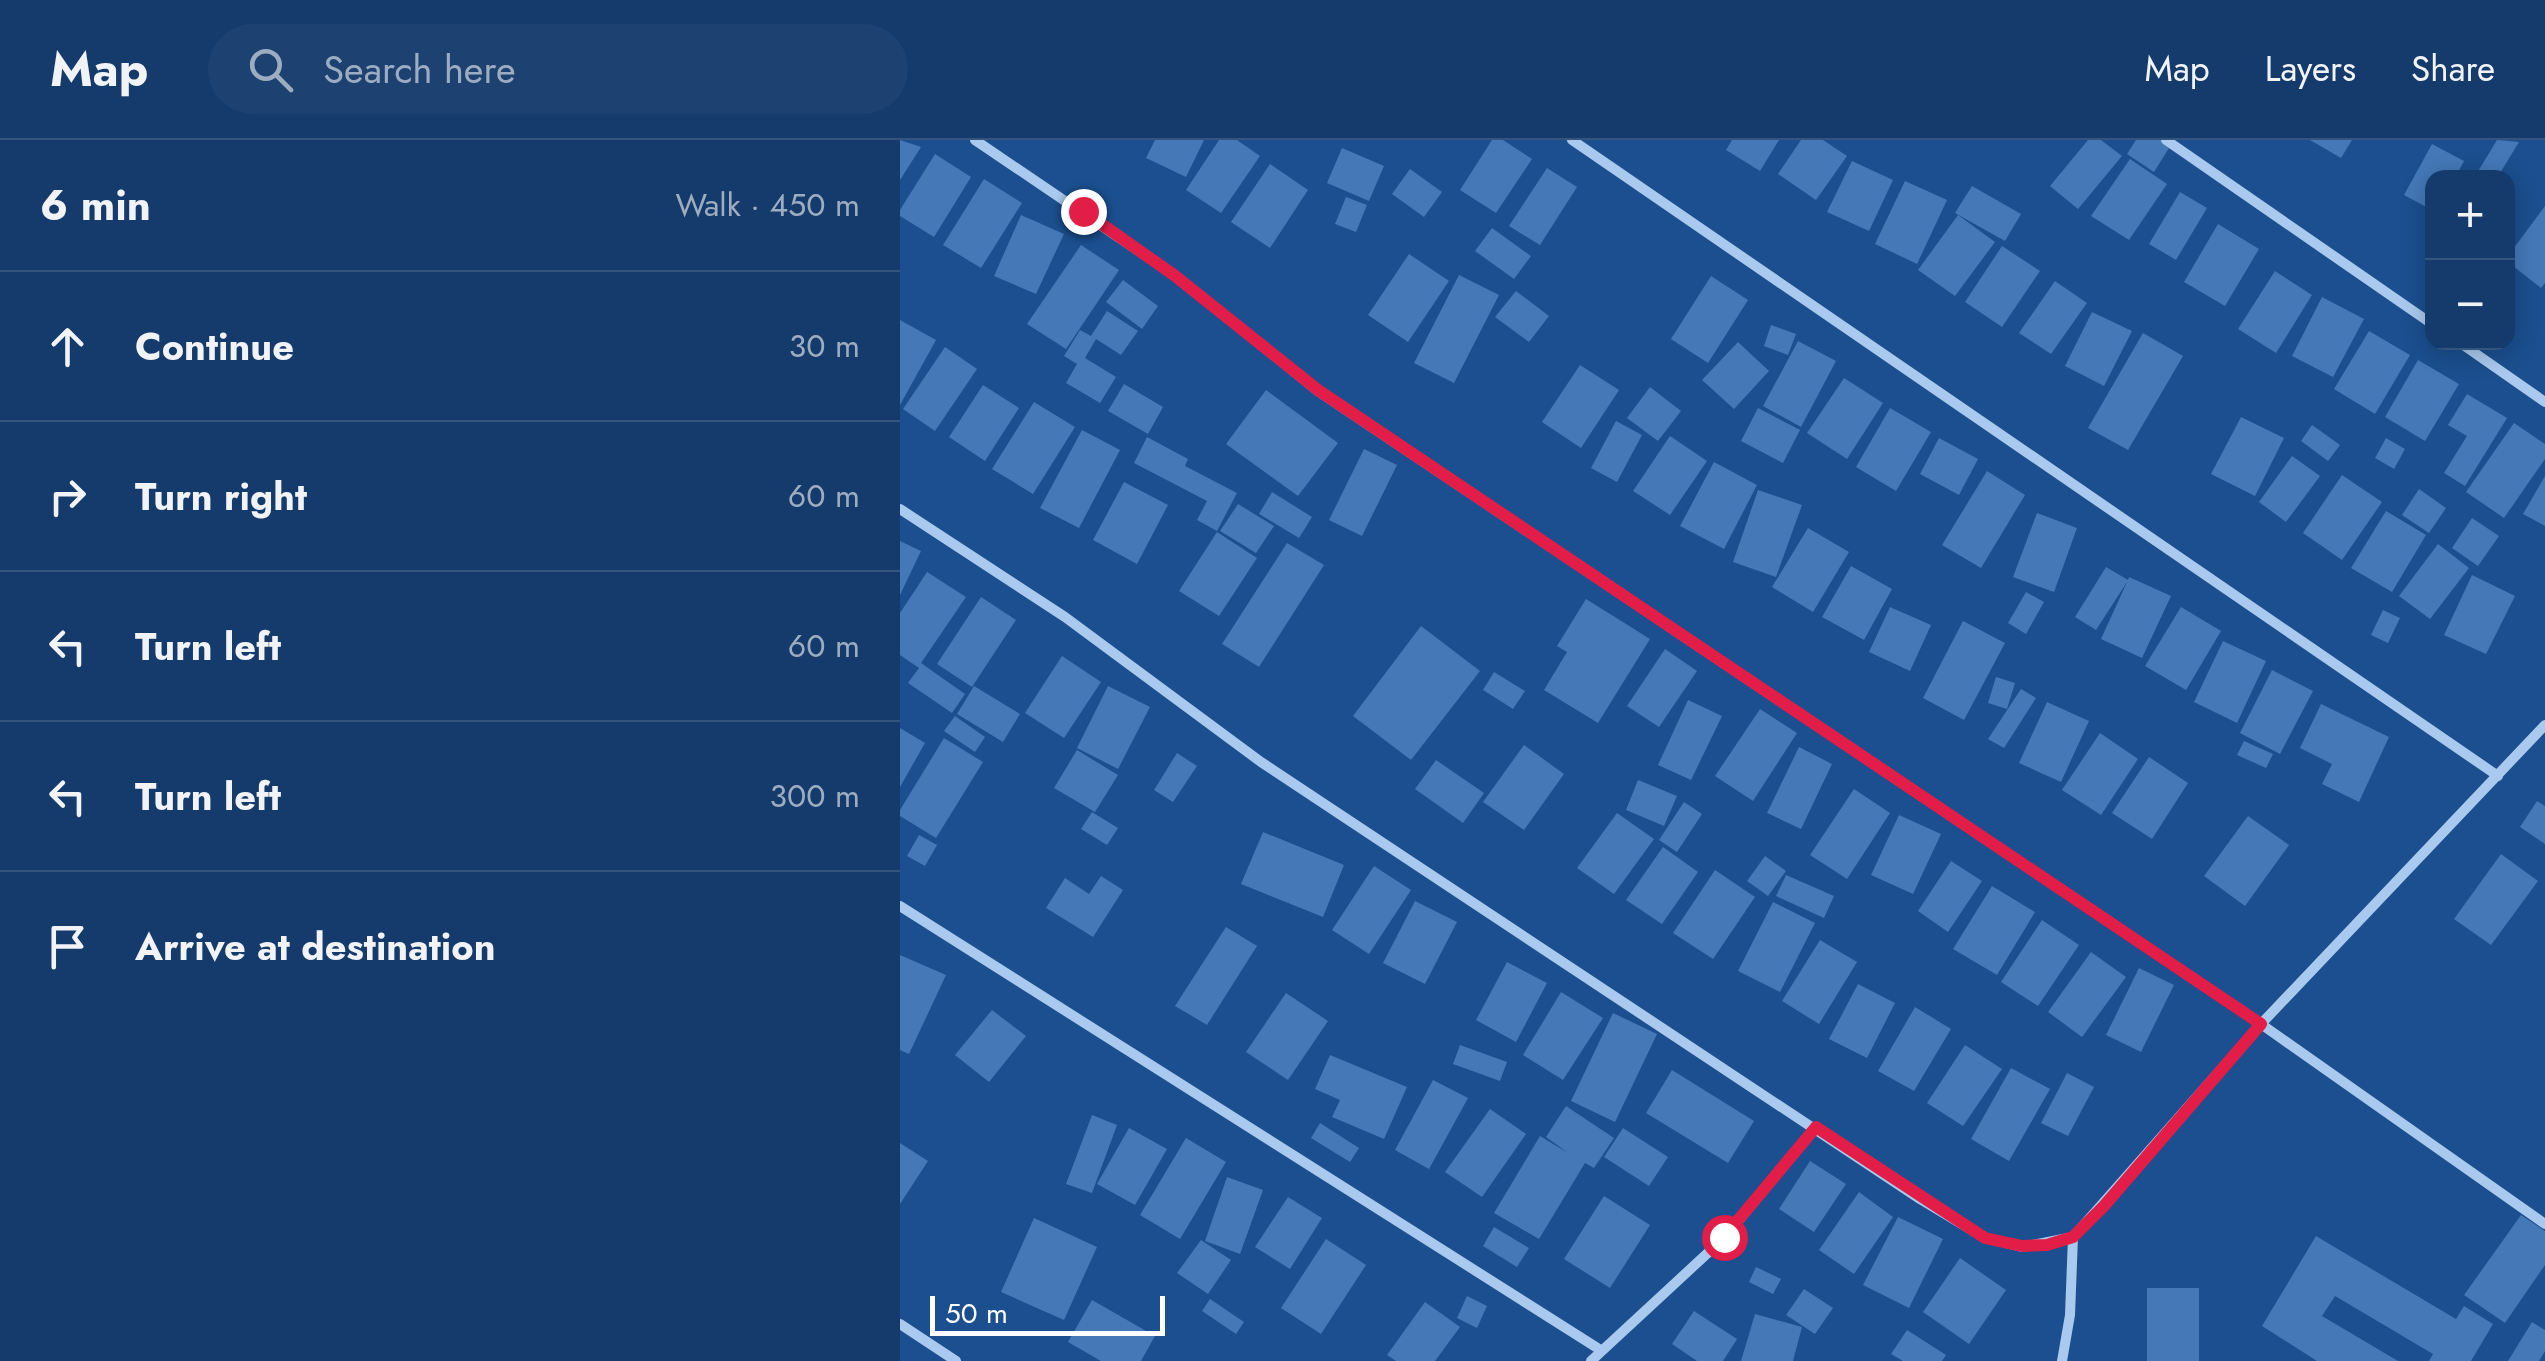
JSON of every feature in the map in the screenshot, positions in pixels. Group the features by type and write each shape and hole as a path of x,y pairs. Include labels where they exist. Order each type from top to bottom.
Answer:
{"street":[{"path":"975,140 1174,275 1350,412 2261,1024 2545,1224"},
{"path":"1572,140 2498,776"},
{"path":"2166,140 2425,319"},
{"path":"2470,350 2545,402"},
{"path":"900,508 1064,618 1261,762 1985,1238 2022,1246 2073,1237 2261,1024 2545,725"},
{"path":"900,906 1599,1349"},
{"path":"1591,1361 1599,1349 1724,1237 1816,1127"},
{"path":"2062,1361 2070,1315 2073,1237"},
{"path":"900,1324 956,1361"}],"building":[{"path":"900,140 921,147 900,180"},
{"path":"1155,140 1204,140 1186,177 1146,158"},
{"path":"1219,140 1237,140 1260,156 1221,213 1186,190"},
{"path":"1492,140 1503,140 1532,159 1496,213 1460,190"},
{"path":"1732,140 1779,140 1760,171 1726,150"},
{"path":"1801,140 1823,140 1847,156 1816,200 1778,174"},
{"path":"2088,140 2101,140 2122,156 2078,209 2050,186"},
{"path":"2136,140 2174,140 2154,172 2127,154"},
{"path":"2310,140 2352,140 2341,158"},
{"path":"2497,140 2519,142 2502,170 2479,170"},
{"path":"2432,144 2464,161 2459,170 2425,170 2425,206 2404,195"},
{"path":"1342,148 1384,166 1369,201 1327,183"},
{"path":"935,154 971,177 934,237 900,216 900,210"},
{"path":"2130,159 2167,184 2129,240 2091,216"},
{"path":"1852,161 1893,180 1869,231 1827,212"},
{"path":"1270,164 1308,190 1270,248 1231,222"},
{"path":"1547,168 1577,187 1540,245 1509,226"},
{"path":"1410,169 1442,192 1424,217 1392,194"},
{"path":"984,179 1022,203 981,268 943,245"},
{"path":"1905,181 1947,200 1917,264 1875,244"},
{"path":"1972,186 2021,214 2005,241 1955,213"},
{"path":"2180,192 2207,208 2176,260 2149,244"},
{"path":"1346,197 1367,205 1356,232 1335,224"},
{"path":"2545,206 2545,283 2541,288 2515,268 2515,247"},
{"path":"1021,215 1064,234 1036,294 994,276"},
{"path":"1958,215 1995,242 1955,296 1918,270"},
{"path":"2218,224 2259,249 2225,306 2184,282"},
{"path":"1492,228 1531,256 1514,279 1475,251"},
{"path":"1081,245 1119,270 1066,349 1027,324"},
{"path":"2002,246 2040,271 2002,327 1965,302"},
{"path":"1409,254 1449,281 1408,342 1368,315"},
{"path":"2275,271 2312,295 2276,353 2238,329"},
{"path":"1459,275 1499,295 1454,383 1414,363"},
{"path":"1711,276 1748,300 1708,363 1671,339"},
{"path":"1123,280 1158,306 1142,329 1106,302"},
{"path":"2055,281 2087,303 2051,354 2019,333"},
{"path":"1516,291 1549,316 1529,342 1495,317"},
{"path":"2322,297 2364,319 2333,377 2292,356"},
{"path":"1107,311 1138,331 1121,355 1096,339 1085,358 1116,377 1100,403 1066,383 1077,364 1064,356 1080,330 1091,336"},
{"path":"2092,312 2132,331 2104,386 2065,366"},
{"path":"900,320 936,340 900,405"},
{"path":"1771,325 1796,334 1788,355 1764,346"},
{"path":"2369,331 2410,355 2375,414 2334,389"},
{"path":"2143,333 2183,356 2128,450 2088,428"},
{"path":"1798,341 1836,361 1801,427 1763,406"},
{"path":"1738,342 1769,371 1734,409 1702,380"},
{"path":"945,347 977,369 935,431 903,409"},
{"path":"2418,360 2459,384 2425,441 2385,417"},
{"path":"1580,365 1619,390 1581,448 1542,422"},
{"path":"1844,378 1883,403 1847,459 1807,433"},
{"path":"1124,384 1163,407 1148,434 1108,411"},
{"path":"983,385 1019,408 985,461 949,437"},
{"path":"1650,387 1681,411 1658,441 1627,418"},
{"path":"1266,390 1338,443 1298,496 1226,444"},
{"path":"2467,394 2507,418 2465,486 2444,473 2467,436 2448,425"},
{"path":"1034,402 1075,427 1033,494 992,469"},
{"path":"1758,408 1800,430 1783,463 1741,441"},
{"path":"1890,408 1931,432 1896,491 1856,467"},
{"path":"2241,417 2284,438 2255,496 2211,474"},
{"path":"1616,421 1642,435 1617,482 1591,468"},
{"path":"2514,423 2545,444 2545,459 2504,518 2466,492"},
{"path":"2312,425 2340,445 2328,461 2301,441"},
{"path":"1082,430 1120,450 1079,528 1040,508"},
{"path":"1670,436 1707,461 1670,515 1633,491"},
{"path":"1147,437 1188,459 1185,466 1237,493 1217,531 1197,520 1207,501 1134,463"},
{"path":"1939,438 1978,459 1959,495 1920,474"},
{"path":"2386,438 2405,449 2394,469 2375,458"},
{"path":"1364,449 1397,465 1362,536 1329,520"},
{"path":"2292,456 2320,476 2286,522 2259,502"},
{"path":"1714,462 1757,485 1724,549 1680,526"},
{"path":"1987,471 2025,495 1981,568 1942,545"},
{"path":"2342,475 2382,502 2342,560 2303,533"},
{"path":"2545,476 2545,526 2523,514"},
{"path":"1124,482 1168,505 1137,564 1093,540"},
{"path":"2419,489 2446,508 2429,533 2402,515"},
{"path":"1758,490 1802,505 1776,577 1733,562"},
{"path":"1272,492 1312,517 1299,538 1259,514"},
{"path":"1238,504 1274,526 1256,553 1220,531"},
{"path":"2386,511 2426,535 2392,592 2351,568"},
{"path":"2037,513 2077,528 2054,592 2013,577"},
{"path":"2472,518 2499,536 2478,566 2452,548"},
{"path":"1808,528 1849,552 1813,612 1772,587"},
{"path":"1217,532 1257,558 1219,616 1179,591"},
{"path":"900,541 921,551 900,595"},
{"path":"1287,543 1324,565 1259,667 1222,644"},
{"path":"2438,544 2469,568 2430,619 2399,596"},
{"path":"1851,566 1892,589 1864,640 1822,617"},
{"path":"2106,567 2171,596 2142,658 2101,639 2127,582 2096,630 2075,617"},
{"path":"927,572 966,597 921,663 965,694 952,713 908,683 919,668 900,655 900,613"},
{"path":"2472,575 2515,596 2486,654 2444,635"},
{"path":"2026,592 2044,602 2026,634 2008,623"},
{"path":"981,597 1016,620 972,687 937,664"},
{"path":"1586,599 1650,639 1598,723 1544,690 1567,652 1557,646"},
{"path":"1890,607 1931,625 1910,671 1869,652"},
{"path":"2181,607 2221,631 2186,690 2145,666"},
{"path":"2383,610 2400,618 2388,643 2371,635"},
{"path":"1963,621 2005,643 1964,720 1923,698"},
{"path":"1421,626 1480,671 1411,760 1353,716"},
{"path":"2223,641 2266,661 2237,723 2194,702"},
{"path":"1665,649 1697,671 1659,727 1627,706"},
{"path":"1062,656 1101,682 1064,738 1025,713"},
{"path":"2272,670 2313,691 2280,754 2240,733"},
{"path":"1494,672 1525,691 1513,709 1483,690"},
{"path":"1996,677 2015,683 2007,709 1988,703"},
{"path":"974,686 1020,714 1003,742 957,714"},
{"path":"1108,686 1150,707 1118,769 1077,748"},
{"path":"2021,689 2036,698 2004,748 1988,739"},
{"path":"1688,700 1722,716 1691,780 1658,765"},
{"path":"2047,702 2089,721 2061,782 2019,763"},
{"path":"2321,704 2389,737 2359,802 2322,784 2332,764 2300,748"},
{"path":"1760,709 1797,733 1753,801 1715,776"},
{"path":"955,716 985,737 975,752 944,731"},
{"path":"900,728 925,743 900,787"},
{"path":"2100,733 2138,759 2101,815 2062,790"},
{"path":"944,738 983,762 936,838 900,816 900,810"},
{"path":"2244,741 2273,754 2266,768 2237,755"},
{"path":"1524,745 1564,774 1524,830 1483,802"},
{"path":"1799,747 1832,764 1801,829 1767,813"},
{"path":"1077,750 1118,775 1095,812 1054,788"},
{"path":"1177,753 1197,766 1173,802 1154,790"},
{"path":"2149,757 2188,783 2152,839 2112,813"},
{"path":"1436,760 1484,793 1463,823 1415,789"},
{"path":"1638,780 1677,796 1664,826 1626,810"},
{"path":"1854,789 1890,813 1847,879 1810,855"},
{"path":"2537,801 2545,806 2545,844 2520,827"},
{"path":"1684,802 1702,814 1677,852 1659,840"},
{"path":"1092,812 1118,828 1107,845 1081,829"},
{"path":"1617,813 1654,839 1614,894 1577,868"},
{"path":"1899,815 1941,834 1913,894 1871,875"},
{"path":"2248,816 2289,845 2245,906 2204,876"},
{"path":"1263,832 1344,865 1323,917 1241,884"},
{"path":"919,835 937,845 925,866 907,856"},
{"path":"1663,847 1698,872 1662,924 1626,900"},
{"path":"2501,854 2538,881 2491,945 2454,919"},
{"path":"1765,856 1786,871 1768,896 1747,881"},
{"path":"1951,861 1982,881 1948,932 1918,911"},
{"path":"1374,866 1411,890 1369,954 1332,930"},
{"path":"1715,870 1755,897 1713,959 1673,933"},
{"path":"1786,875 1834,896 1824,918 1776,896"},
{"path":"1101,876 1123,890 1093,937 1046,908 1065,878 1089,894"},
{"path":"1992,886 2035,912 1997,975 1953,949"},
{"path":"1415,901 1457,922 1425,984 1383,963"},
{"path":"1773,902 1815,923 1780,992 1738,971"},
{"path":"2042,920 2079,945 2038,1006 2001,982"},
{"path":"1226,927 1257,946 1207,1025 1175,1006"},
{"path":"1820,940 1857,962 1819,1024 1782,1001"},
{"path":"2091,952 2126,977 2082,1037 2048,1012"},
{"path":"900,955 946,975 909,1054 900,1050"},
{"path":"1507,962 1547,983 1516,1042 1476,1020"},
{"path":"2139,968 2174,985 2141,1052 2106,1035"},
{"path":"1858,984 1895,1003 1867,1058 1829,1039"},
{"path":"1561,992 1603,1018 1563,1080 1523,1055"},
{"path":"1286,993 1328,1021 1288,1080 1246,1052"},
{"path":"1915,1007 1951,1029 1914,1091 1878,1071"},
{"path":"992,1010 1026,1036 989,1082 955,1055"},
{"path":"1613,1013 1657,1034 1615,1122 1571,1101"},
{"path":"1460,1045 1507,1062 1500,1081 1453,1064"},
{"path":"1965,1045 2002,1069 1963,1126 1927,1103"},
{"path":"1330,1055 1407,1087 1384,1139 1332,1117 1340,1100 1315,1089"},
{"path":"2011,1068 2050,1089 2009,1161 1971,1139"},
{"path":"1672,1070 1754,1121 1728,1163 1646,1113"},
{"path":"2067,1073 2094,1087 2068,1136 2041,1123"},
{"path":"1433,1080 1468,1098 1429,1169 1395,1150"},
{"path":"1566,1106 1614,1138 1594,1168 1585,1163 1539,1239 1494,1213 1540,1136 1568,1153 1546,1137"},
{"path":"1490,1109 1526,1134 1482,1197 1445,1172"},
{"path":"1092,1115 1117,1125 1092,1193 1066,1184"},
{"path":"1320,1123 1359,1148 1350,1162 1311,1138"},
{"path":"1129,1128 1167,1149 1135,1205 1097,1184"},
{"path":"1623,1128 1668,1157 1649,1186 1604,1157"},
{"path":"1186,1138 1226,1162 1180,1239 1140,1215"},
{"path":"900,1143 928,1161 900,1204"},
{"path":"1810,1161 1846,1184 1814,1232 1779,1209"},
{"path":"1227,1177 1263,1190 1240,1254 1205,1241"},
{"path":"1859,1192 1893,1217 1854,1274 1819,1250"},
{"path":"1604,1196 1650,1225 1610,1288 1564,1259"},
{"path":"1288,1197 1322,1218 1290,1269 1255,1247"},
{"path":"2521,1215 2545,1231 2545,1265 2505,1323 2464,1295"},
{"path":"1898,1217 1943,1239 1909,1308 1863,1285"},
{"path":"1034,1218 1097,1247 1064,1320 1001,1292"},
{"path":"1494,1227 1529,1248 1517,1267 1483,1246"},
{"path":"2316,1236 2456,1319 2464,1306 2493,1324 2471,1361 2429,1361 2433,1354 2335,1296 2322,1316 2398,1361 2317,1361 2262,1326"},
{"path":"1326,1239 1366,1265 1321,1334 1281,1308"},
{"path":"1201,1240 1231,1260 1208,1294 1177,1273"},
{"path":"1960,1258 2006,1290 1969,1344 1923,1312"},
{"path":"1756,1267 1781,1279 1773,1294 1749,1282"},
{"path":"2147,1288 2199,1288 2199,1361 2147,1361"},
{"path":"1804,1289 1833,1308 1815,1334 1786,1315"},
{"path":"1467,1296 1487,1306 1477,1328 1457,1318"},
{"path":"1210,1299 1244,1322 1236,1334 1202,1311"},
{"path":"1092,1300 1155,1336 1141,1361 1101,1361 1068,1342"},
{"path":"1425,1302 1460,1327 1435,1361 1396,1361 1387,1355"},
{"path":"1694,1311 1737,1339 1723,1361 1697,1361 1672,1344"},
{"path":"1755,1314 1802,1327 1793,1361 1741,1361"},
{"path":"2532,1322 2545,1330 2545,1351 2539,1361 2508,1361"},
{"path":"1907,1330 1946,1355 1942,1361 1903,1361 1891,1354"}],"route":[{"path":"1083,211 1174,275 1318,390 2261,1024 2073,1237 2047,1245 2022,1246 1985,1238 1920,1199 1816,1127 1724,1237"}]}
